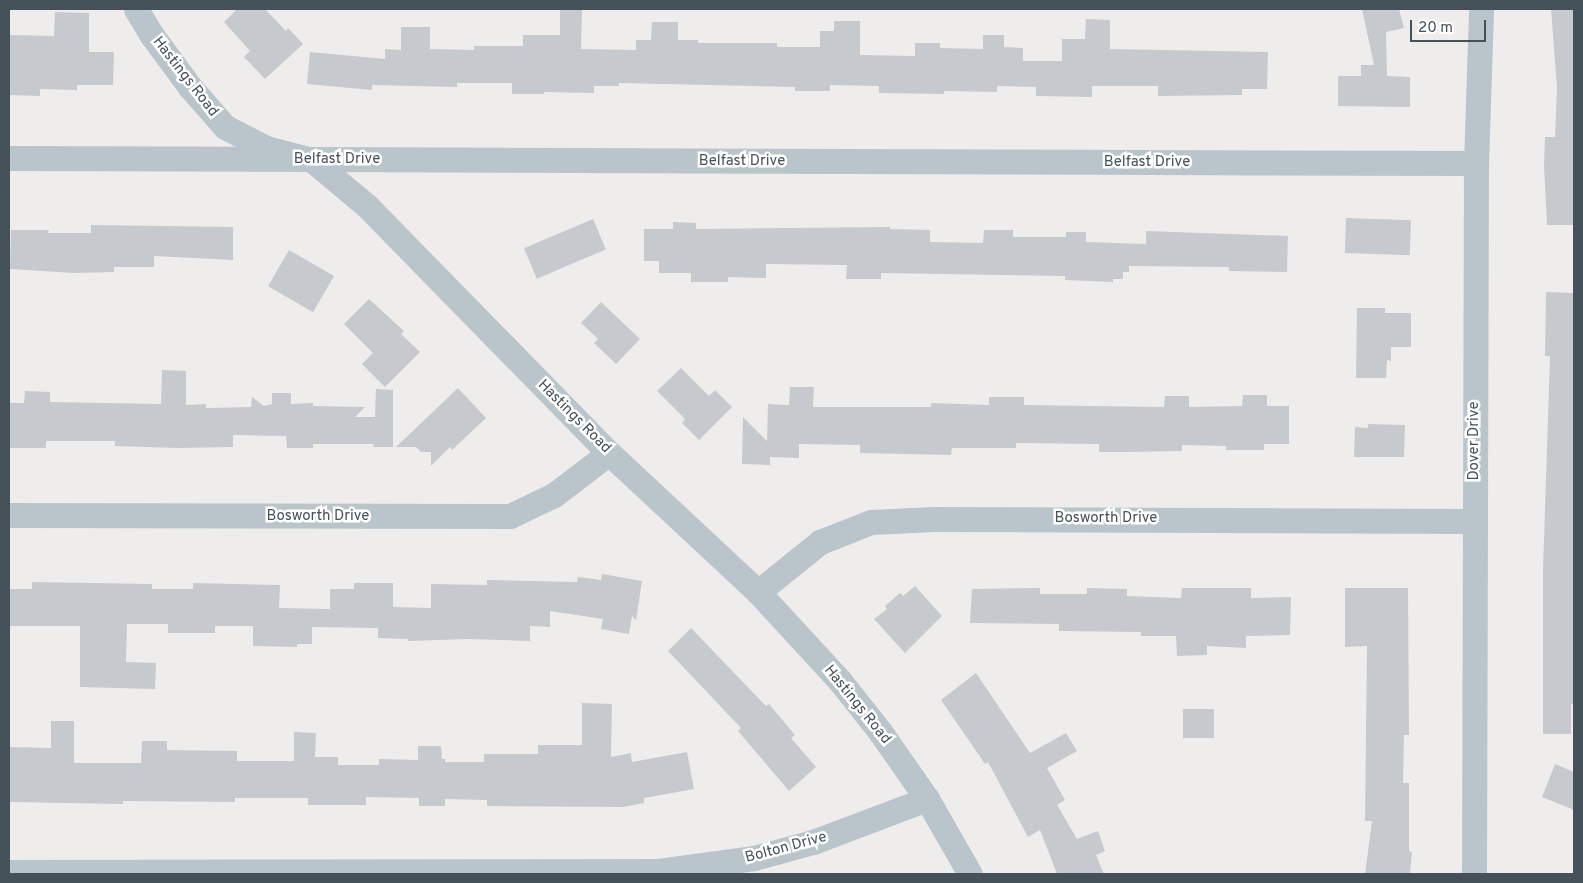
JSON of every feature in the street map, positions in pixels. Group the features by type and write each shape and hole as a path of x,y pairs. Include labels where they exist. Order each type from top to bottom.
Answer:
{"street":[{"name":"Hastings Road","path":"136,9 151,34 190,87 225,127 266,148 312,160 367,206 609,453 758,592 840,681 882,733 927,799 970,874"},
{"name":"Dover Drive","path":"1474,874 1476,163 1481,9"},
{"name":"Belfast Drive","path":"9,158 1476,163"},
{"name":"Bosworth Drive","path":"9,515 510,516 554,495 609,453"},
{"name":"Bosworth Drive","path":"758,592 820,542 871,522 934,519 1475,521"},
{"name":"Bolton Drive","path":"9,872 658,871 771,854 813,842 927,799"}],"building":[{"path":"237,9 265,9 286,31 288,28 303,44 265,79 244,57 250,51 224,22"},
{"path":"582,9 581,49 636,50 636,40 651,40 652,22 678,22 678,40 698,40 698,43 777,43 777,47 820,47 820,31 834,31 834,21 860,21 860,55 915,56 915,43 940,43 940,48 983,49 983,35 1004,35 1004,47 1023,48 1023,61 1062,61 1062,39 1085,39 1086,19 1110,20 1110,49 1268,52 1267,89 1242,89 1242,95 1158,96 1158,86 1092,86 1092,97 1036,96 1036,87 997,86 997,92 944,91 944,94 879,93 879,86 830,85 830,91 795,91 795,87 619,83 619,86 594,86 594,93 544,92 544,94 512,94 512,83 457,83 457,87 372,85 372,90 307,84 310,52 385,59 385,49 401,50 401,27 430,27 430,49 474,50 474,46 523,46 523,35 560,35 560,10"},
{"path":"1362,9 1399,9 1404,28 1386,32 1387,76 1410,77 1410,107 1338,106 1338,76 1361,76 1361,65 1374,65"},
{"path":"1551,9 1574,9 1574,225 1547,225 1544,166 1545,137 1555,137 1557,88"},
{"path":"55,12 89,13 89,52 114,52 113,85 77,85 77,90 40,89 40,96 9,95 9,35 54,36"},
{"path":"1346,218 1411,220 1410,255 1345,253"},
{"path":"593,219 606,249 537,279 524,248"},
{"path":"673,222 696,223 696,229 890,227 890,229 930,230 930,242 983,243 984,230 1013,230 1013,237 1066,237 1066,232 1086,232 1086,242 1146,244 1146,231 1288,236 1287,272 1229,271 1229,267 1129,266 1129,272 1123,272 1123,279 1113,279 1113,282 1065,280 1065,276 881,273 881,279 846,279 847,265 766,264 766,278 728,277 728,282 691,282 691,273 659,273 659,261 644,261 644,229 673,229"},
{"path":"91,225 233,227 233,260 154,256 154,267 114,267 114,272 74,273 10,269 11,230 49,230 48,233 91,233"},
{"path":"289,250 334,276 313,312 268,286"},
{"path":"1546,292 1574,293 1574,704 1571,704 1571,734 1543,734 1543,570 1550,356 1545,356"},
{"path":"369,299 404,331 401,334 420,352 385,387 362,364 373,353 344,324"},
{"path":"601,302 640,339 616,364 594,343 598,339 581,323"},
{"path":"1357,308 1385,308 1385,313 1411,313 1411,347 1391,347 1391,361 1387,360 1386,378 1356,378"},
{"path":"681,368 709,396 715,390 732,407 699,440 682,423 685,419 657,391"},
{"path":"162,370 186,371 186,405 206,404 206,408 251,407 252,397 264,406 272,404 272,393 291,393 291,404 313,403 313,406 365,407 355,417 375,417 376,389 393,390 393,447 373,447 374,444 313,444 313,448 287,448 286,436 233,435 233,447 115,446 115,441 46,441 46,448 9,448 9,403 24,403 25,391 50,392 50,402 161,404"},
{"path":"790,387 814,387 813,407 931,407 931,403 989,405 989,397 1024,397 1024,405 1164,407 1165,396 1189,396 1189,407 1242,406 1243,395 1267,395 1267,406 1289,406 1289,444 1264,444 1264,450 1226,450 1226,446 1182,445 1182,451 1099,452 1099,444 1016,443 1016,448 952,448 951,455 860,453 860,445 799,444 799,458 770,457 770,465 742,464 743,417 767,441 768,404 789,405"},
{"path":"458,388 486,418 452,450 450,447 431,466 431,452 421,452 416,447 396,447"},
{"path":"1368,424 1405,425 1404,457 1354,457 1355,427 1368,428"},
{"path":"602,574 642,581 636,620 632,616 629,634 601,629 603,619 550,611 550,627 530,626 530,641 467,639 408,641 408,639 378,638 378,628 312,627 312,644 297,644 297,647 253,646 253,626 215,626 215,633 168,633 168,624 127,624 126,662 156,663 155,689 80,687 80,626 9,626 9,589 32,589 32,582 152,584 152,589 193,589 193,583 280,585 279,608 330,609 330,589 354,589 354,583 393,583 393,607 431,608 431,584 487,585 487,580 577,582 578,577 601,580"},
{"path":"915,586 942,616 905,653 874,619 887,609 885,606 900,593 903,596"},
{"path":"1040,588 1040,594 1087,594 1087,588 1127,589 1127,596 1181,598 1182,588 1251,588 1251,598 1291,597 1290,635 1246,636 1246,648 1207,646 1207,655 1177,656 1176,636 1141,636 1141,632 1059,631 1059,624 970,623 972,589"},
{"path":"1345,588 1408,588 1409,735 1404,735 1403,783 1409,783 1409,851 1412,852 1410,874 1365,874 1372,821 1365,821 1367,646 1345,647"},
{"path":"691,628 766,706 769,704 795,735 791,738 816,767 789,791 738,731 741,728 668,651"},
{"path":"976,673 1030,753 1066,733 1077,751 1047,768 1065,800 1057,805 1077,839 1098,831 1105,851 1096,855 1104,874 1057,874 1040,830 1028,837 988,762 985,764 941,700"},
{"path":"582,703 612,704 611,757 631,753 632,762 687,752 694,789 644,798 644,803 623,807 487,806 487,800 445,799 445,806 419,806 419,798 366,797 366,805 308,805 308,798 235,798 235,802 123,801 123,804 9,802 9,747 51,748 51,721 74,721 74,763 141,763 142,741 167,741 167,750 237,751 237,761 294,761 294,732 316,733 315,757 338,757 338,765 379,765 379,759 418,760 418,746 441,746 442,759 445,759 445,762 484,762 484,754 538,754 538,745 582,745"},
{"path":"1183,709 1214,709 1214,738 1183,738"},
{"path":"1555,764 1574,772 1574,810 1542,797"}]}
